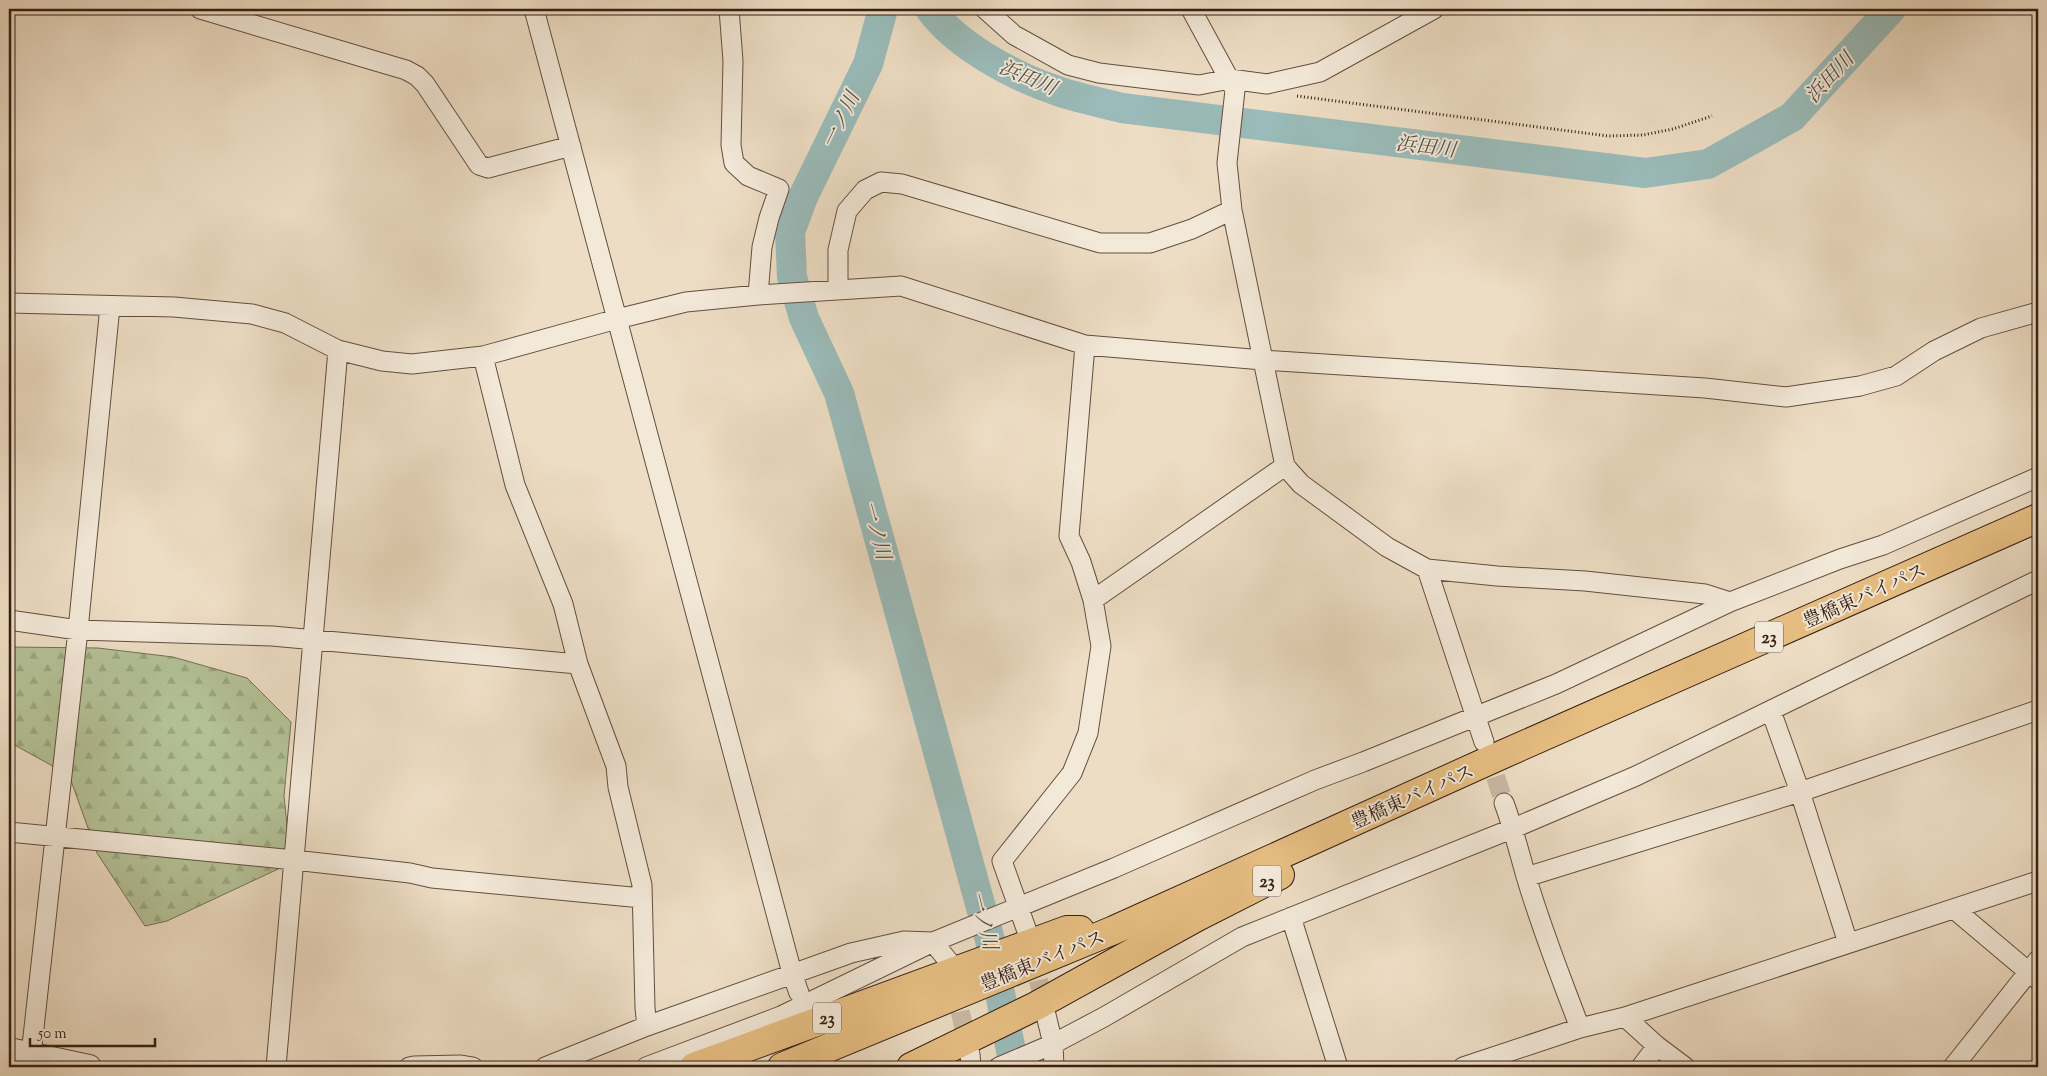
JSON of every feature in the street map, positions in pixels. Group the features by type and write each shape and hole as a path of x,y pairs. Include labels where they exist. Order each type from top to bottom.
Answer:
{"highway":[{"name":"豊橋東バイパス","path":"1026,949 1066,930 1114,930 1492,749 2038,518"},
{"name":"23","path":"911,1067 972,1052 1197,917 1356,835 1492,749"},
{"name":"23","path":"694,1067 958,975 1026,949"},
{"name":"豊橋東バイパス","path":"782,1067 958,975"}],"street":[{"path":"200,9 246,15 406,70 417,76 425,84 479,165 488,168 571,146"},
{"path":"534,9 792,973 799,993"},
{"path":"729,9 733,62 731,145 734,162 748,176 780,188 769,218 762,247 761,294"},
{"path":"985,9 1014,35 1068,65 1099,73 1199,85 1267,84 1320,72 1434,9"},
{"path":"1191,9 1232,85 1227,163 1232,210 1285,466 1300,484 1387,546 1427,570 1585,581 1705,594 1730,602"},
{"path":"832,290 838,250 847,211 865,190 882,182 902,184 1100,243 1150,242 1192,229 1232,210"},
{"path":"9,303 174,307 252,314 285,323 338,350 382,361 412,364 483,356 686,302 761,294 901,286 1085,345 1263,360 1705,388 1786,397 1860,386 1896,376 1934,351 1981,328 2038,312"},
{"path":"89,1067 20,1052 55,837 78,630 110,306"},
{"path":"1026,949 1002,861 1072,773 1088,733 1101,646 1093,600 1081,562 1069,536 1085,345"},
{"path":"276,1067 338,350"},
{"path":"483,356 515,484 563,604 578,664 616,766 618,787 642,885 647,1026"},
{"path":"1093,600 1285,466"},
{"path":"646,1067 781,1016 933,942 1014,910 1315,780 1556,684 1730,602 1840,559 1883,545 2038,477"},
{"path":"1427,570 1477,716 1492,749"},
{"path":"999,1067 1104,1018 1242,937 1514,828 1636,776 2038,580"},
{"path":"9,620 78,630 272,636 578,664"},
{"path":"1526,877 1800,792 2038,710"},
{"path":"1772,711 1848,943"},
{"path":"1504,803 1514,828 1526,877 1580,1028"},
{"path":"9,832 294,860 410,873 432,878 642,898"},
{"path":"1463,1067 1580,1028 1625,1017 2038,881"},
{"path":"1953,1067 2035,971 1954,909"},
{"path":"1291,917 1338,1067"},
{"path":"545,1067 647,1026 851,953 904,941 933,942"},
{"path":"933,942 958,975"},
{"path":"1041,1011 1047,1046 1054,1067"},
{"path":"1625,1017 1656,1046 1685,1067"},
{"path":"1641,1067 1656,1046"},
{"path":"409,1067 461,1065 473,1067"}],"path":[{"path":"1267,84 1288,95 1608,136 1643,135 1673,129 1712,116"}],"green space":[{"path":"9,647 98,648 173,657 247,678 291,722 284,796 291,863 167,921 145,926 97,853 69,775 9,742"}],"waterway":[{"name":"一ノ川","path":"883,9 868,64 803,197 790,232 792,277 804,318 839,393 990,940 1014,1067"},
{"name":"浜田川","path":"930,9 941,22 970,47 1004,68 1063,93 1122,108 1645,173 1708,164 1792,117 1891,9"}],"tunnel":[{"path":"1487,750 1504,803"},
{"path":"1032,953 1046,1012"},
{"path":"954,984 969,1050"}]}
